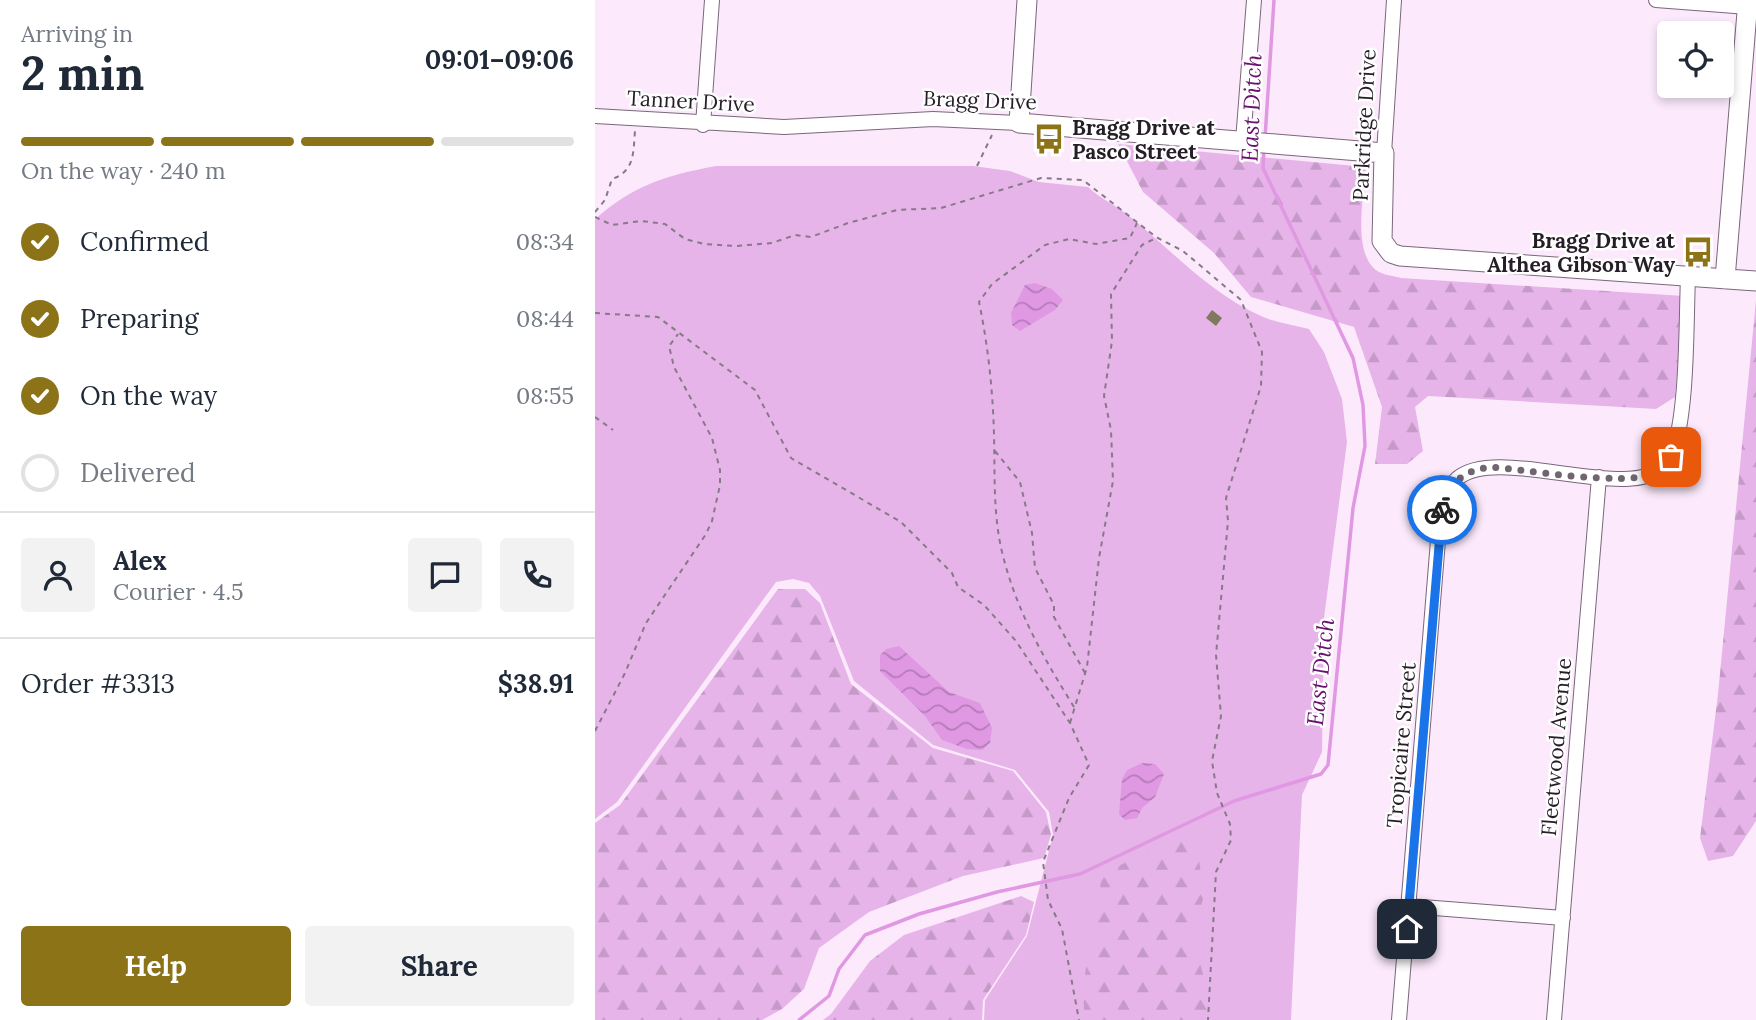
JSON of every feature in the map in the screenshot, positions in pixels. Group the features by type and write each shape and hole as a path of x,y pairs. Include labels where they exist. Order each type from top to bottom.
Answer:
{"street":[{"path":"703,125 712,0"},
{"path":"1019,123 1027,0"},
{"path":"1249,142 1254,0"},
{"name":"Parkridge Drive","path":"1394,0 1381,232 1382,241 1388,250 1400,256 1688,276"},
{"path":"1656,0 1748,3 1725,279"},
{"name":"Tanner Drive","path":"595,116 703,125 784,127"},
{"name":"Bragg Drive","path":"784,127 933,119 999,121 1384,153"},
{"path":"1599,477 1655,474 1671,457 1682,398 1688,276 1756,281"},
{"name":"Tropicaire Street","path":"1399,1020 1440,516 1448,491 1457,478 1491,467 1599,477"},
{"name":"Fleetwood Avenue","path":"1554,1020 1599,477"},
{"path":"1409,906 1563,918"}],"path":[{"path":"595,212 605,200 612,179 625,174 630,167 636,119"},
{"path":"977,166 999,121"},
{"path":"595,217 612,225 641,221 665,224 685,239 704,244 748,245 772,243 795,235 811,237 848,223 897,210 941,208 1041,178 1083,180 1156,237 1183,251 1241,300 1262,352 1257,401 1226,498 1228,522 1216,655 1221,716 1212,761 1217,793 1230,824 1231,840 1216,872 1208,1020"},
{"path":"1074,707 1040,653 1018,607 1002,551 994,496 994,450 984,326 979,302 992,284 1045,245 1069,239 1096,244 1130,238 1138,222"},
{"path":"1070,723 1085,673 1099,558 1113,481 1111,430 1104,396 1112,341 1111,294 1142,245 1156,237"},
{"path":"595,313 658,317 755,390 791,458 901,522 952,573 958,587 984,604 1016,641 1070,723 1089,765 1069,799 1044,862 1051,909 1062,929 1079,1020"},
{"path":"595,731 625,673 646,623 712,521 720,470 712,438 674,367 669,346 679,334"},
{"path":"595,417 613,430"},
{"path":"994,450 1020,482 1032,533 1035,568 1054,605 1054,618 1085,673"}],"green space":[{"path":"1118,144 1366,167 1362,239 1370,264 1387,275 1684,296 1675,397 1656,409 1428,396 1415,407 1423,451 1407,464 1375,464 1382,407 1354,327 1251,297 1214,253 1143,192"},
{"path":"716,166 973,166 1010,171 1039,182 1088,187 1128,215 1225,296 1267,318 1309,329 1324,352 1342,399 1347,442 1324,618 1322,752 1302,795 1291,1020 984,1020 985,1000 1027,936 1053,835 1049,812 1015,770 933,745 854,681 820,596 809,583 793,579 776,582 617,802 595,819 595,219 624,197 651,183"},
{"path":"1756,300 1756,821 1733,856 1708,861 1700,838 1718,694"},
{"path":"778,589 805,589 820,603 851,684 933,748 1013,771 1046,812 1051,835 1044,858 963,876 869,912 819,948 804,989 782,1009 762,1020 595,1020 595,823 620,805"},
{"path":"1180,837 1199,860 1204,894 1193,939 1211,1002 1210,1020 1085,1020 1084,981 1101,874"},
{"path":"1021,896 1034,902 1026,935 983,1000 982,1020 823,1020 831,1014 870,961 904,935"}],"water":[{"path":"1035,283 1052,289 1063,300 1055,310 1020,331 1012,325 1011,313 1025,285"},
{"path":"899,646 949,692 980,703 992,728 990,743 982,750 967,749 942,740 925,716 880,671 880,655 886,649"},
{"path":"1142,763 1155,764 1164,774 1155,797 1142,808 1137,818 1125,820 1119,814 1122,779 1127,770"}],"building":[{"path":"1212,310 1222,318 1216,326 1206,318"}],"waterway":[{"name":"East Ditch","path":"1265,138 1274,0"},
{"name":"East Ditch","path":"799,1020 829,996 839,969 865,935 919,914 997,892 1080,874 1234,801 1321,774 1328,765 1353,508 1365,446 1363,405 1353,358 1263,168 1264,149"}],"way so far":[{"path":"1442,510 1448,491 1457,478 1477,469 1491,467 1599,477 1643,476 1655,474 1671,457"}],"place":[{"name":"Bragg Drive at Pasco Street","path":"1049,139"},
{"name":"Bragg Drive at Althea Gibson Way","path":"1698,252"}],"route":[{"path":"1407,929 1442,510"}]}
